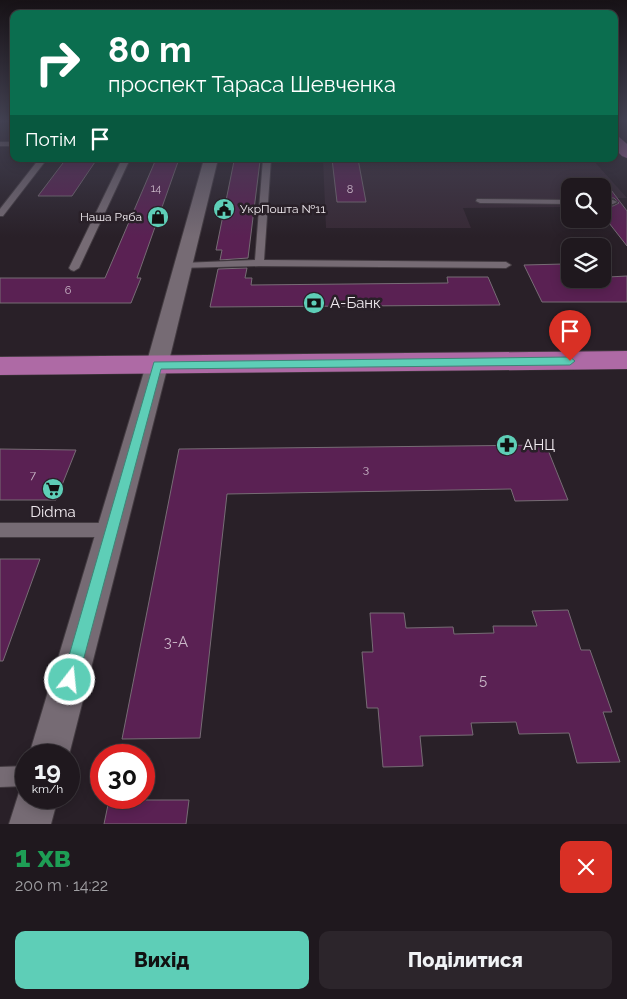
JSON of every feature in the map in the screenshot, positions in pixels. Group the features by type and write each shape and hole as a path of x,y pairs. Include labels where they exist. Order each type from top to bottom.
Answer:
{"main road":[{"path":"0,366 627,360"}],"street":[{"path":"52,744 211,162"},
{"path":"30,824 34,809"}],"lane":[{"path":"1,211 41,162"},
{"path":"74,268 125,162"},
{"path":"259,263 267,162"},
{"path":"480,201 561,202"},
{"path":"182,266 259,263 506,265"},
{"path":"0,530 112,530"},
{"path":"0,777 15,776"}],"shaded area":[{"path":"323,162 595,162 609,178 561,178 561,207 463,208 471,228 326,228"},
{"path":"611,180 627,198 611,198"}],"building":[{"path":"64,162 95,162 72,196 38,196"},
{"path":"155,162 178,162 137,278 141,278 131,303 0,303 0,278 105,278"},
{"path":"234,162 260,162 248,258 220,260 222,250 216,250"},
{"path":"332,162 359,162 366,202 337,202"},
{"path":"611,190 627,211 627,246 611,226 611,206 619,203 614,198 611,198"},
{"path":"561,264 561,288 611,288 611,277 627,276 627,302 542,302 524,265"},
{"path":"247,268 245,278 252,278 251,285 448,283 447,277 488,277 500,305 210,307 218,269"},
{"path":"546,445 568,500 515,501 511,489 227,494 200,738 122,739 179,449"},
{"path":"0,449 76,450 56,500 0,500"},
{"path":"0,559 40,559 3,661 0,661"},
{"path":"568,610 581,650 590,650 612,712 603,712 620,762 577,763 569,733 519,734 516,722 471,723 473,735 420,736 423,766 383,767 378,708 367,708 362,652 373,652 370,613 404,613 406,628 453,627 454,634 494,633 493,626 537,626 532,611"},
{"path":"155,800 189,800 186,824 104,824 107,809 155,809"}],"place":[{"name":"УкрПошта №11","path":"224,209"},
{"name":"Наша Ряба","path":"158,217"},
{"name":"А-Банк","path":"314,303"},
{"name":"АНЦ","path":"507,445"},
{"name":"Didma","path":"53,489"}],"route":[{"path":"70,680 157,365 570,361"}]}
